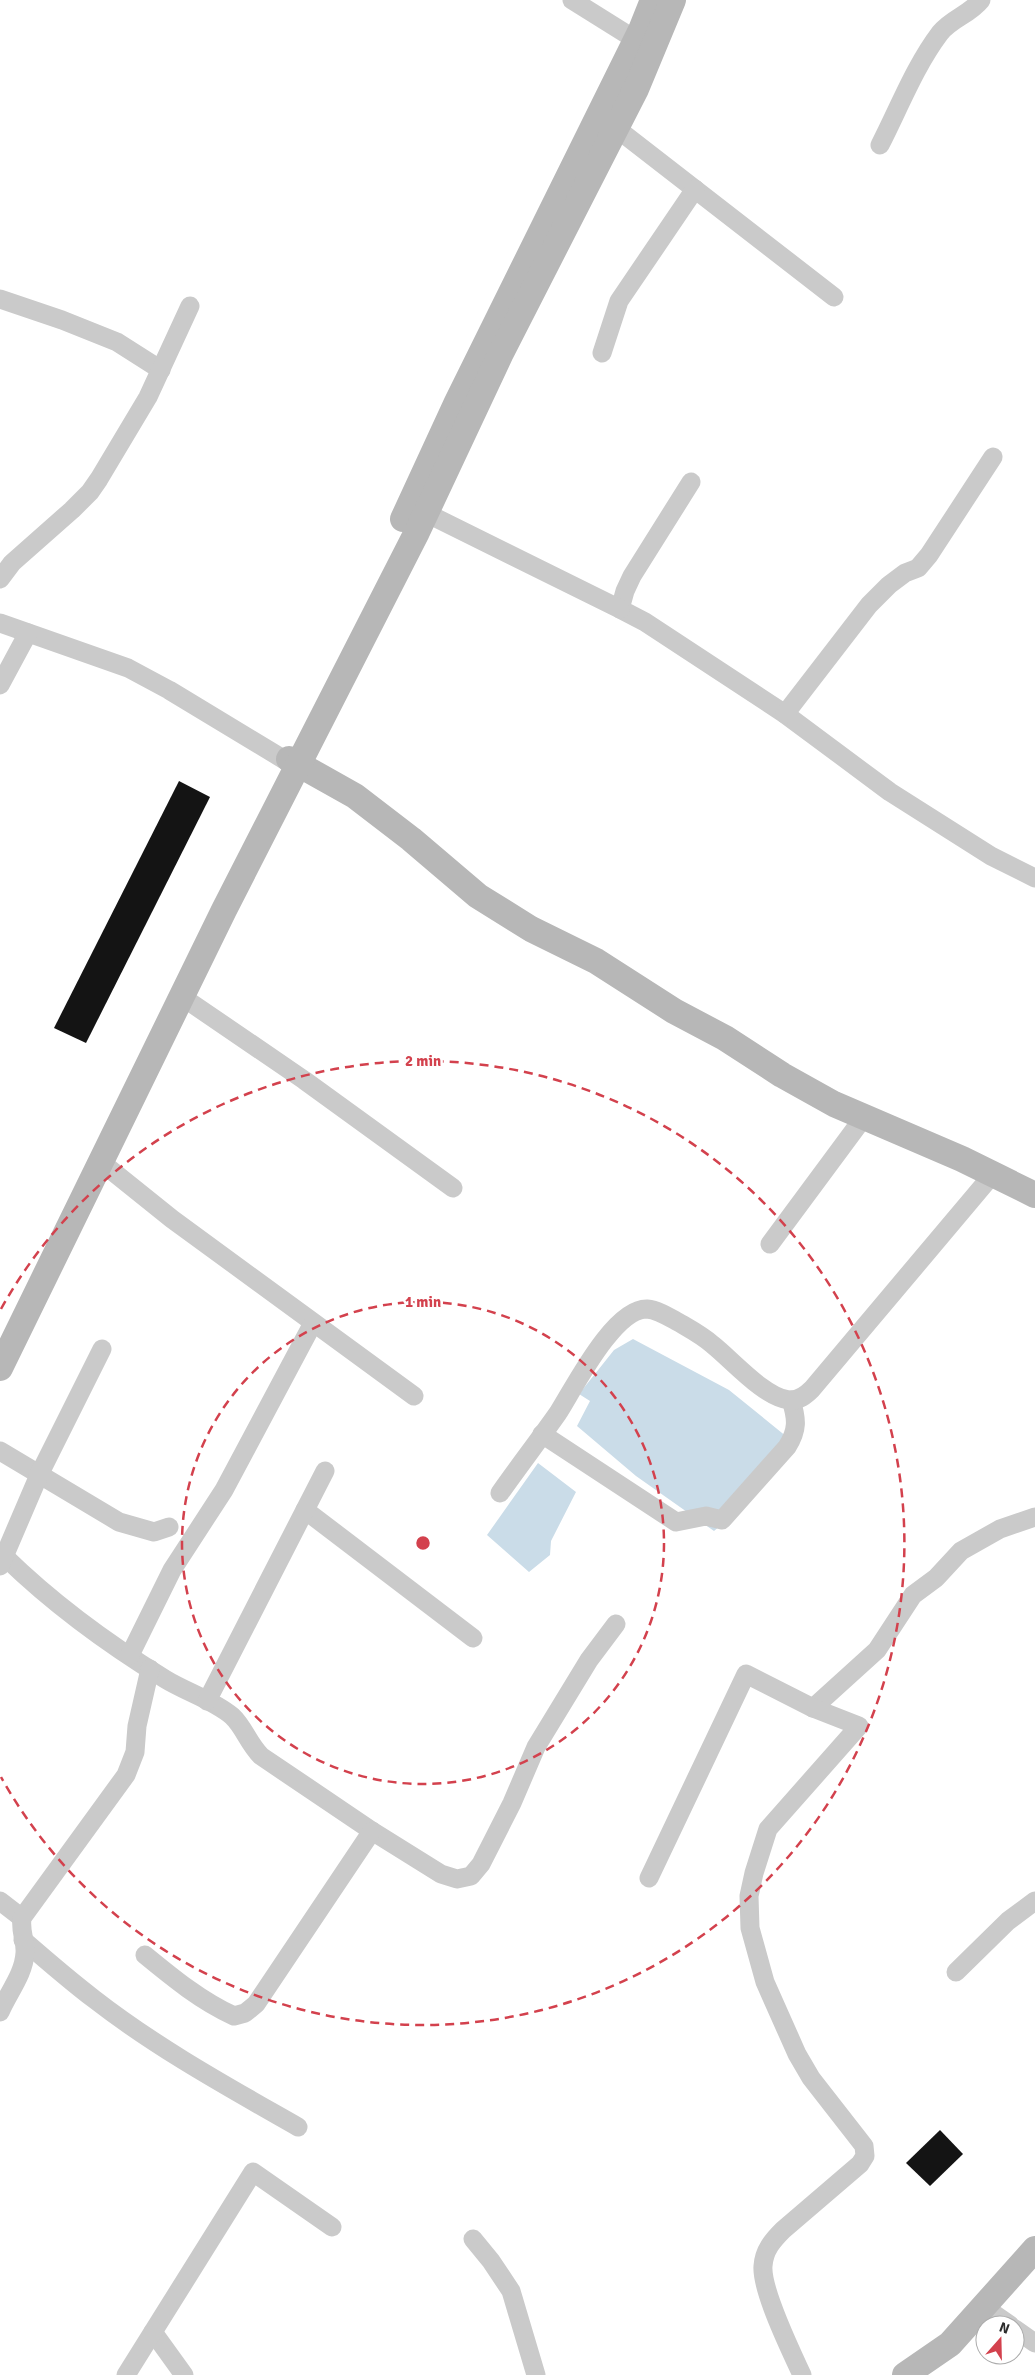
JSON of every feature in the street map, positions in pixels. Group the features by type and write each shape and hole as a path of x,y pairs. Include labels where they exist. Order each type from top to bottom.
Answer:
{"street":[{"path":"572,0 636,40"},
{"path":"0,1368 181,996 292,762 457,402 636,40 653,0"},
{"path":"0,1330 177,967 292,762 426,513 500,353 636,89 673,0"},
{"path":"880,145 930,48 952,20 965,15 981,0"},
{"path":"616,128 834,297"},
{"path":"602,353 618,301 695,189"},
{"path":"0,299 28,307 117,342 161,370"},
{"path":"0,579 12,563 90,492 148,397 190,306"},
{"path":"786,714 870,605 889,585 905,573 918,568 929,555 993,457"},
{"path":"620,609 632,576 691,482"},
{"path":"426,513 645,622 786,714 890,792 992,856 1035,878"},
{"path":"0,623 128,668 169,690 292,762 355,796 478,896 516,920 596,961 674,1011 725,1038 782,1075 834,1104 993,1174 1035,1195"},
{"path":"0,685 28,633"},
{"path":"181,996 304,1080 452,1188"},
{"path":"770,1244 864,1118"},
{"path":"101,1162 172,1219 414,1396"},
{"path":"500,1493 542,1434 598,1347 623,1321 637,1311 647,1309 662,1313 699,1334 764,1389 780,1398 791,1400 803,1397 812,1389 993,1174"},
{"path":"130,1655 172,1570 224,1490 313,1323"},
{"path":"102,1349 39,1475 2,1561 44,1594 150,1669 231,1716 241,1725 251,1746 261,1756 372,1831 441,1874 457,1879 470,1876 481,1864 512,1803 536,1747 589,1660 616,1624"},
{"path":"542,1434 676,1522 706,1516 722,1520 787,1447 793,1437 797,1417 791,1400"},
{"path":"0,1451 119,1522 154,1532 169,1527"},
{"path":"207,1701 325,1471"},
{"path":"305,1510 474,1638"},
{"path":"813,1708 877,1650 913,1595 936,1578 961,1551 1000,1529 1035,1517"},
{"path":"0,2012 21,1969 25,1953 20,1930 22,1918 126,1775 132,1763 137,1726 150,1669"},
{"path":"649,1878 746,1674 813,1708 860,1726 768,1829 754,1872 749,1896 750,1928 765,1982 797,2054 811,2078 864,2146 865,2156 860,2164 771,2241 762,2267 778,2323 802,2375"},
{"path":"145,1955 189,1991 224,2012 234,2016 245,2013 256,2004 372,1831"},
{"path":"0,1901 22,1918"},
{"path":"956,1972 1008,1921 1035,1902"},
{"path":"23,1940 93,1999 136,2029 216,2080 298,2127"},
{"path":"126,2375 253,2172 332,2227"},
{"path":"473,2239 491,2261 511,2291 536,2375"},
{"path":"907,2375 950,2344 1035,2249"},
{"path":"984,2307 996,2315"},
{"path":"154,2332 184,2375"}],"water":[{"path":"633,1339 729,1390 787,1437 734,1514 714,1531 636,1476 577,1426 590,1401 579,1394 614,1350"},
{"path":"538,1463 576,1492 551,1541 550,1555 529,1572 487,1535"}],"building":[{"path":"179,781 210,797 86,1043 54,1028"},
{"path":"940,2130 963,2154 930,2186 906,2163"}]}
